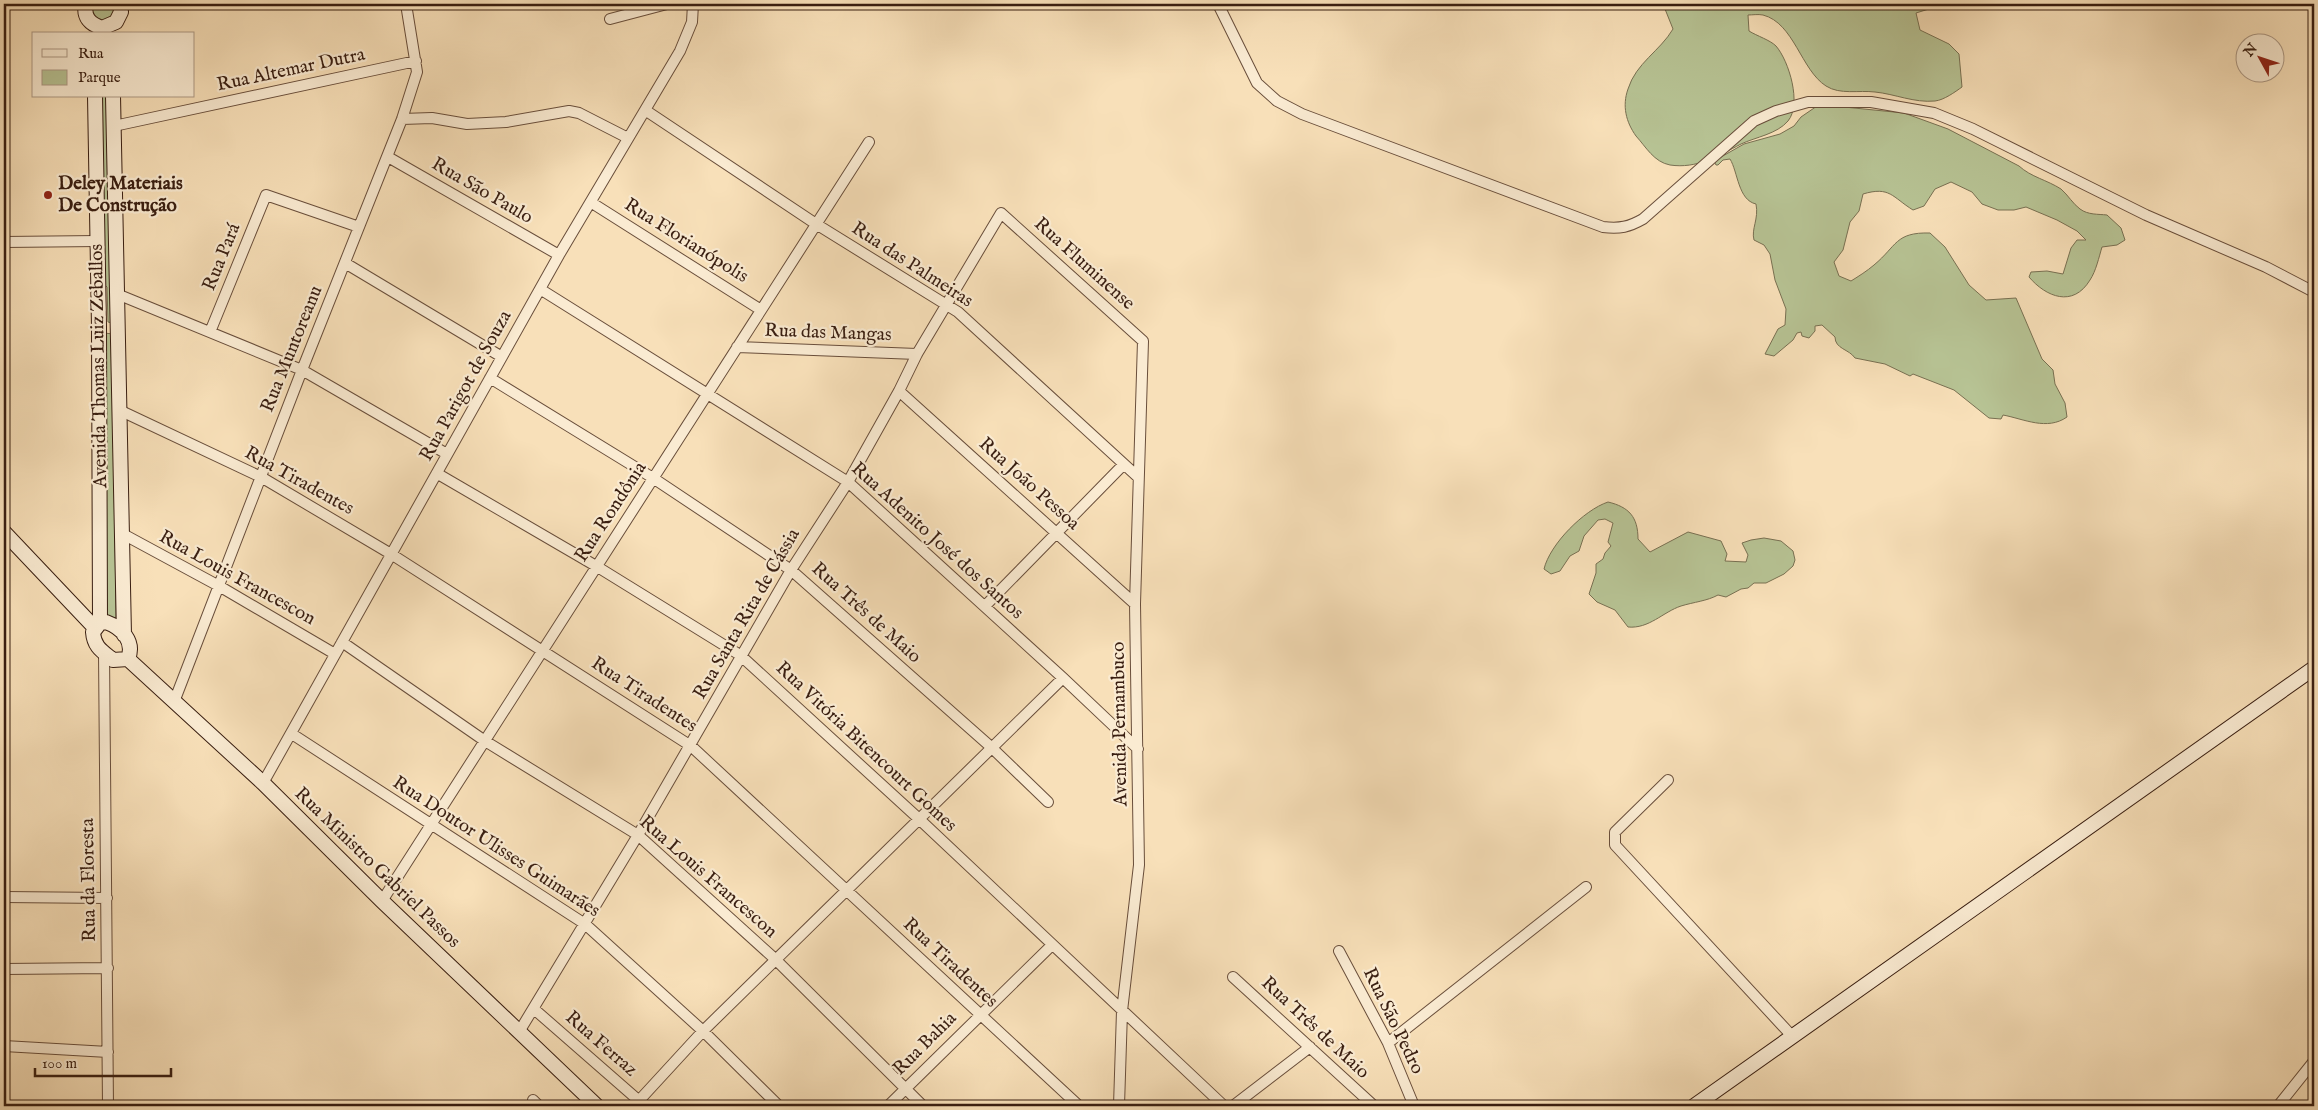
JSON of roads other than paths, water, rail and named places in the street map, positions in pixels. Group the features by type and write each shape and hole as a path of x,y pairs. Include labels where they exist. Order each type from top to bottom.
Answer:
{"main road":[{"path":"86,4 86,16 94,30 102,28 111,30 124,4"},
{"name":"Avenida Thomas Luiz Zeballos","path":"95,98 99,327 98,625"},
{"name":"Avenida Thomas Luiz Zeballos","path":"113,98 124,635"},
{"path":"99,327 118,329"},
{"path":"4,532 98,625 111,624 124,635 132,649 128,659"},
{"path":"98,625 93,632 94,641 104,652"},
{"name":"Rua Ministro Gabriel Passos","path":"104,652 113,660 128,659 263,783 382,901 597,1106"},
{"path":"1694,1106 2314,668"}],"street":[{"name":"Rua Muntoreanu","path":"174,702 302,370 402,119 417,72 406,4"},
{"path":"610,20 667,4"},
{"name":"Rua Parigot de Souza","path":"263,783 438,474 447,454 540,288 680,51 692,22 692,4"},
{"path":"1218,4 1257,83 1277,101 1302,114 1603,227 1618,229 1629,227 1643,219 1754,122 1776,111 1808,102 1871,102 1934,113 1972,129 2146,214 2266,268 2314,292"},
{"name":"Rua Altemar Dutra","path":"114,126 416,61"},
{"name":"Rua das Palmeiras","path":"645,110 816,224 958,312 1138,477"},
{"path":"402,119 432,118 467,124 506,122 569,111 579,113 628,138"},
{"name":"Rua Rondônia","path":"382,901 869,142"},
{"name":"Rua São Paulo","path":"388,157 559,255"},
{"name":"Rua Pará","path":"210,332 266,195 359,227"},
{"name":"Rua Florianópolis","path":"592,202 761,310"},
{"name":"Rua Santa Rita de Cássia","path":"519,1032 691,746 740,656 791,570 848,482 899,391 917,354 1001,213"},
{"name":"Rua Fluminense","path":"1001,213 1143,341"},
{"path":"4,242 98,241"},
{"path":"345,263 502,357"},
{"name":"Rua Adenito José dos Santos","path":"540,288 848,482 985,606 1138,749"},
{"path":"117,294 302,370 447,454"},
{"name":"Avenida Pernambuco","path":"1119,1106 1122,1011 1139,865 1135,604 1143,341"},
{"name":"Rua das Mangas","path":"737,347 917,354"},
{"name":"Rua Três de Maio","path":"490,378 653,478 791,570 991,748 1048,802"},
{"name":"Rua João Pessoa","path":"899,391 1135,604"},
{"name":"Rua Tiradentes","path":"119,410 261,477 391,554 691,746 1079,1106"},
{"path":"985,606 1124,464"},
{"name":"Rua Vitória Bitencourt Gomes","path":"438,474 596,566 740,656 918,818 1224,1106"},
{"name":"Rua Louis Francescon","path":"121,533 220,586 335,654"},
{"name":"Rua Louis Francescon","path":"342,642 485,741 638,835 775,959 923,1106"},
{"name":"Rua da Floresta","path":"104,652 108,1106"},
{"path":"639,1104 702,1031 845,889 1063,678"},
{"name":"Rua Doutor Ulisses Guimarães","path":"292,734 585,924 702,1031 779,1106"},
{"path":"1668,780 1615,832 1615,845 1792,1036"},
{"path":"1388,1043 1586,887"},
{"path":"4,896 107,898"},
{"name":"Rua Bahia","path":"888,1106 979,1014 1052,945"},
{"name":"Rua São Pedro","path":"1339,951 1388,1043 1414,1106"},
{"path":"4,968 108,968"},
{"name":"Rua Três de Maio","path":"1232,977 1374,1106"},
{"name":"Rua Ferraz","path":"534,1009 639,1104"},
{"path":"4,1046 108,1052"},
{"path":"1233,1106 1310,1047"},
{"path":"2278,1106 2314,1061"}],"place":[{"name":"Deley Materiais De Construção","path":"48,195"}]}
